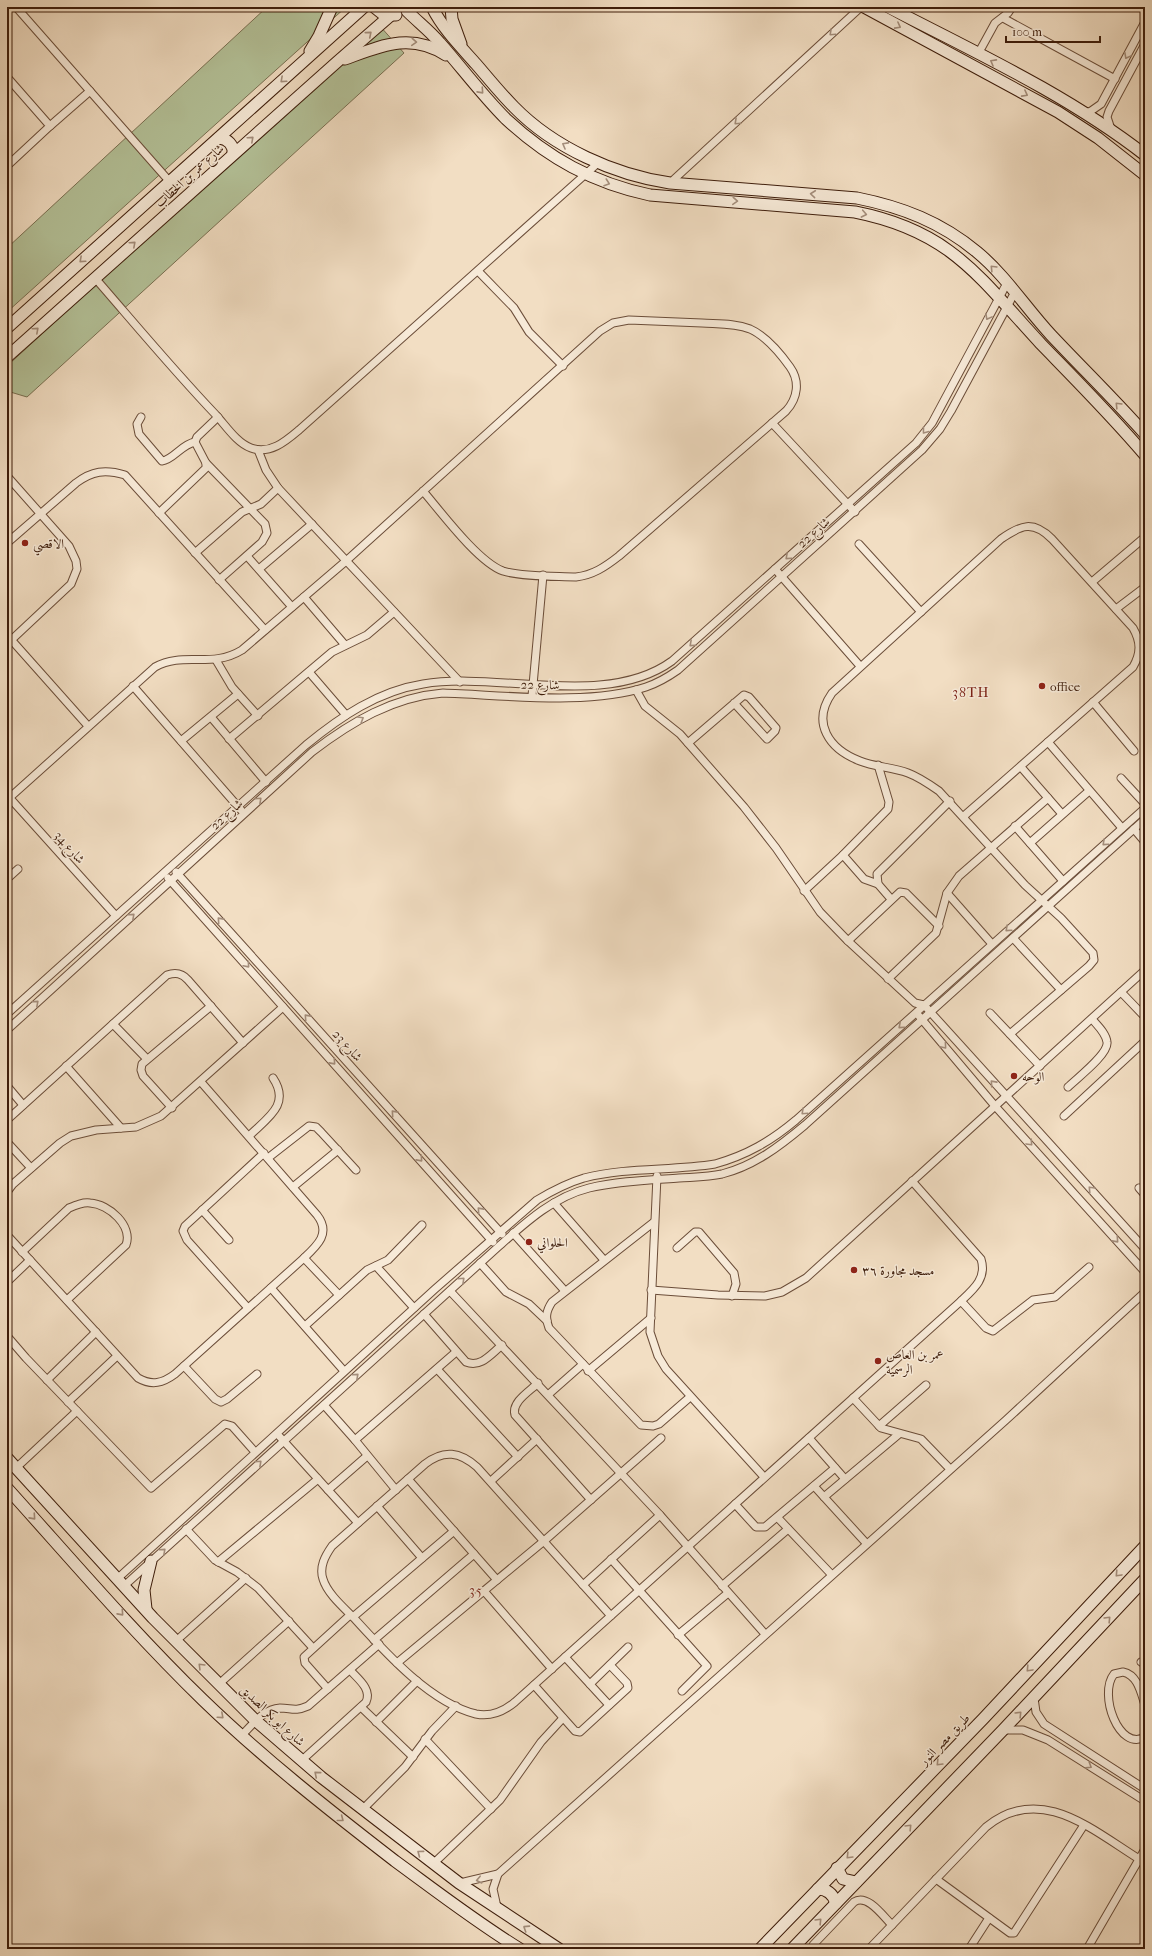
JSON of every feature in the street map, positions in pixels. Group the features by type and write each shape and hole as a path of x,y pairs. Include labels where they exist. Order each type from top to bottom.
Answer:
{"street":[{"path":"16,7 170,182"},
{"path":"298,67 319,36 332,7"},
{"name":"شارع عمر بن الخطاب","path":"7,328 364,7"},
{"path":"374,7 384,15 391,16 410,9 440,42 461,69"},
{"path":"432,7 448,33 514,107 559,142 598,163 647,180 670,184 857,198 886,204 926,218 949,231 977,252 1011,288 1050,334 1144,433"},
{"path":"451,7 457,35 464,50"},
{"path":"670,184 862,7 1003,82 1078,124 1145,174"},
{"path":"888,7 978,54 1085,113 1145,155"},
{"path":"978,54 996,23 1003,18 1012,7"},
{"name":"شارع عمر بن الخطاب","path":"7,357 336,62 391,16"},
{"path":"1003,18 1115,78"},
{"path":"1085,113 1101,104 1145,22"},
{"path":"336,62 387,44 404,42 421,43 450,57 506,118 535,143 586,175 626,190 650,195 802,206 855,212 881,217 921,233 941,244 975,271 1145,455"},
{"path":"1111,130 1107,117 1109,111 1145,44"},
{"path":"1003,82 1009,71"},
{"path":"7,77 50,126"},
{"path":"7,166 90,91"},
{"path":"535,143 544,131"},
{"path":"219,138 230,143 233,148 233,154"},
{"path":"95,278 242,444 258,450 270,449 280,445 290,438 598,163"},
{"path":"478,270 514,308 528,332 563,366"},
{"name":"شارع 22","path":"7,1014 312,740 346,715 373,700 405,687 441,682 604,684 632,680 653,673 672,661 847,503 906,452 924,433 942,404 999,297 1011,288"},
{"name":"شارع 22","path":"7,1030 244,813 323,744 366,716 393,703 415,696 443,693 590,696 636,690 658,682 678,670 918,455 940,429 1007,306 1011,288"},
{"path":"8,798 155,668 169,661 216,660 238,652 346,561 423,491 563,366 600,331 620,321 628,320 742,326 751,330 768,342 786,362 795,376 797,384 795,399 786,411 602,569 594,573 576,577 511,572 494,567 423,491"},
{"path":"141,417 137,424 138,434 161,460 166,461 186,444 195,442"},
{"path":"195,442 197,437 218,417"},
{"path":"772,422 855,512"},
{"path":"195,442 206,463 265,524 267,533 262,542 219,580"},
{"path":"258,450 266,470 278,488 460,682"},
{"path":"159,513 204,470 206,463"},
{"path":"7,543 88,474 100,471 113,471 125,475 265,630"},
{"path":"7,476 74,553 76,561 75,577 64,592 8,639 88,726"},
{"path":"195,553 242,512 261,504 278,488"},
{"path":"259,569 312,524"},
{"path":"964,816 1133,667 1138,658 1140,647 1138,637 1133,628 1045,532 1030,526 1019,528 1001,539 832,693 825,702 822,712 822,722 825,732 840,750 862,762 878,765 918,777 939,791 964,816 1025,885 1061,918 1093,953 1094,958 1089,966 1010,1034"},
{"path":"1092,582 1144,540"},
{"path":"859,544 921,612"},
{"path":"247,556 292,607"},
{"path":"775,569 860,666"},
{"path":"532,696 543,575"},
{"path":"1116,609 1144,588"},
{"path":"304,597 345,645"},
{"path":"229,739 332,652 367,635 394,612"},
{"path":"216,660 226,678 258,716"},
{"path":"309,672 346,715"},
{"path":"133,686 244,813"},
{"path":"636,690 645,706 671,726 688,743 760,827 820,912 888,979 915,1003 924,1005 1145,1249"},
{"path":"181,741 238,694"},
{"path":"688,743 734,702 742,696 749,697 776,728 776,731 766,739 734,702"},
{"path":"1093,702 1134,751"},
{"path":"211,717 266,782"},
{"path":"1048,742 1122,828"},
{"path":"804,891 843,855 888,809 889,802 878,765"},
{"path":"1021,767 1062,814"},
{"path":"1121,778 1145,804"},
{"path":"1030,842 1089,791"},
{"name":"شارع 34","path":"8,798 116,916"},
{"path":"888,979 930,940 939,926 947,893 959,876 1048,798"},
{"path":"891,899 878,884 876,878 879,872 950,801"},
{"path":"120,1582 128,1568 414,1308 537,1200 566,1185 603,1174 716,1164 738,1157 764,1145 796,1120 1145,808"},
{"path":"120,1582 136,1575 506,1239 538,1213 554,1203 588,1188 722,1174 737,1169 764,1156 790,1138 1145,819"},
{"path":"1016,826 1063,881"},
{"path":"1134,829 1145,842"},
{"path":"843,855 864,879 878,884"},
{"name":"شارع 23","path":"171,867 179,874 506,1239"},
{"path":"7,879 18,869"},
{"name":"شارع 23","path":"164,874 498,1247"},
{"path":"848,941 891,899 898,893 904,892 926,911 939,926"},
{"path":"947,893 992,944"},
{"path":"1013,938 1062,990"},
{"path":"652,1290 732,1296 765,1296 792,1288 806,1278 1145,970"},
{"path":"7,1120 167,975 173,973 184,976 243,1043"},
{"path":"1121,992 1145,1017"},
{"path":"915,1003 916,1012 921,1019 995,1106 1055,1170 1145,1272"},
{"path":"172,1108 143,1076 141,1070 142,1064 211,1006"},
{"path":"7,1192 31,1168 60,1143 71,1136 83,1132 136,1127 149,1123 172,1108 283,1007"},
{"path":"990,1013 1040,1066"},
{"path":"1068,1087 1103,1054 1108,1046 1106,1036 1092,1018"},
{"path":"113,1024 147,1059"},
{"path":"1064,1116 1145,1041"},
{"path":"66,1066 121,1128"},
{"path":"249,1136 278,1107 280,1095 278,1086 273,1078"},
{"path":"7,1235 138,1378 153,1384 168,1379 304,1258 322,1239 323,1226 317,1215 201,1082"},
{"path":"7,1086 23,1105"},
{"path":"248,1308 184,1236 185,1226 266,1155 309,1126 316,1128 356,1170"},
{"path":"7,1142 31,1168"},
{"path":"293,1187 338,1150"},
{"path":"1055,1170 1062,1168 1064,1164 1062,1159"},
{"path":"657,1169 650,1332 658,1356 666,1369 690,1397 764,1477"},
{"path":"1068,1186 1068,1181 1072,1177 1079,1176"},
{"path":"611,1616 477,1467 464,1456 448,1453 432,1458 358,1523 326,1554 321,1572 326,1586 376,1642 417,1681 437,1696 476,1714 492,1715 508,1708 611,1616 764,1477 973,1290 981,1278 983,1265 981,1259 912,1181"},
{"path":"1139,1188 1145,1195"},
{"path":"22,1252 69,1208 79,1204 90,1202 100,1204 109,1210 125,1226 128,1232 126,1245 67,1300"},
{"path":"554,1203 604,1260"},
{"path":"202,1210 229,1240"},
{"path":"654,1222 565,1290 548,1308 547,1321 549,1328 588,1371 637,1421 647,1426 653,1426 664,1421 690,1397"},
{"path":"304,1326 367,1270 391,1258 422,1225"},
{"path":"677,1248 695,1232 699,1232 734,1273 736,1284 732,1296"},
{"path":"513,1233 565,1290"},
{"path":"304,1258 339,1295"},
{"path":"7,1282 30,1260"},
{"path":"480,1263 506,1292 529,1304 547,1321"},
{"path":"376,1266 414,1308"},
{"path":"961,1301 986,1328 993,1331 1033,1300 1055,1297 1089,1267"},
{"path":"271,1288 344,1371"},
{"path":"450,1291 549,1394 622,1473 765,1634"},
{"path":"459,1883 498,1874 1145,1292"},
{"path":"424,1314 466,1362 477,1364 502,1345"},
{"path":"588,1371 651,1318"},
{"path":"46,1380 96,1332"},
{"path":"7,1336 46,1380 151,1488 225,1424 232,1426 255,1452"},
{"path":"355,1440 456,1352"},
{"path":"68,1402 117,1356"},
{"path":"549,1394 583,1364"},
{"path":"184,1366 215,1399 221,1402 227,1399 257,1374"},
{"path":"437,1369 518,1457"},
{"path":"538,1383 517,1403 514,1409 515,1415 591,1500"},
{"path":"879,1426 926,1384"},
{"path":"853,1398 879,1426 898,1434 920,1438 950,1469"},
{"path":"324,1405 396,1490"},
{"path":"16,1468 77,1411"},
{"path":"276,1433 358,1523"},
{"path":"824,1497 898,1434"},
{"path":"397,1663 544,1541 660,1438"},
{"path":"809,1438 845,1479"},
{"path":"490,1481 537,1440"},
{"path":"328,1490 367,1456"},
{"name":"شارع ابو بكر الصديق","path":"7,1458 120,1582 176,1641 256,1721 301,1761 362,1810 459,1883 499,1911 559,1949"},
{"path":"735,1504 756,1527 765,1527 778,1518 835,1468"},
{"path":"218,1562 318,1479"},
{"path":"408,1479 497,1580"},
{"path":"814,1486 866,1543"},
{"path":"7,1488 167,1663 203,1700 309,1793 365,1838 458,1908 520,1949"},
{"path":"377,1506 422,1558"},
{"path":"583,1585 660,1515"},
{"path":"778,1518 831,1574"},
{"path":"722,1586 788,1528"},
{"path":"186,1529 218,1562 246,1578 258,1588 313,1648"},
{"path":"328,1689 304,1660 305,1654 454,1531"},
{"name":"طريق مصر النور","path":"760,1949 1140,1557 1145,1546"},
{"path":"242,1735 263,1714 272,1710 281,1708 299,1710 308,1706 350,1670 376,1642 474,1554"},
{"path":"611,1559 707,1666 682,1691"},
{"path":"146,1609 145,1585 151,1561"},
{"path":"128,1568 136,1575"},
{"path":"176,1641 246,1578"},
{"path":"792,1949 1034,1698 1145,1579"},
{"path":"484,1592 552,1669"},
{"path":"678,1635 728,1593"},
{"path":"219,1684 289,1621"},
{"path":"590,1684 628,1647"},
{"path":"565,1657 609,1705"},
{"path":"534,1685 575,1731 580,1732 628,1687 627,1682 610,1665"},
{"path":"301,1761 366,1702 368,1691 350,1670"},
{"path":"1145,1704 1139,1686 1134,1678 1123,1672 1114,1674 1108,1694 1112,1716 1120,1728 1131,1737 1138,1739 1145,1737"},
{"path":"376,1722 417,1681"},
{"path":"1034,1698 1036,1712 1044,1724 1145,1789"},
{"path":"362,1810 397,1776 413,1757 425,1739 456,1706"},
{"path":"361,1707 413,1757"},
{"path":"434,1863 491,1809 508,1790 541,1742 563,1718"},
{"path":"1003,1730 1023,1730 1032,1732 1069,1753 1145,1801"},
{"path":"425,1739 491,1809"},
{"path":"1069,1753 1075,1744"},
{"path":"869,1949 986,1827 1008,1813 1024,1809 1041,1809 1057,1812 1084,1825 1139,1859"},
{"path":"936,1879 1010,1933 1015,1932 1084,1825"},
{"path":"1087,1949 1145,1849"},
{"path":"837,1868 843,1879 856,1882"},
{"path":"498,1874 493,1889 499,1911"},
{"path":"818,1889 826,1890 834,1897 836,1903"},
{"path":"813,1945 854,1902 860,1899 866,1900 892,1925"},
{"path":"969,1949 989,1918"}],"green space":[{"path":"267,7 346,7 7,312 7,248"},
{"path":"379,25 404,53 27,397 7,391 7,366"}],"place":[{"name":"الاقصي","path":"25,543"},
{"name":"office","path":"1042,686"},
{"name":"الوحه","path":"1014,1076"},
{"name":"الحلواني","path":"529,1242"},
{"name":"مسجد مجاورة ٣٦","path":"854,1270"},
{"name":"عمر بن العاص الرسمية","path":"878,1361"}],"district":[{"name":"38TH","path":"971,692"},
{"name":"35","path":"476,1590"}]}
